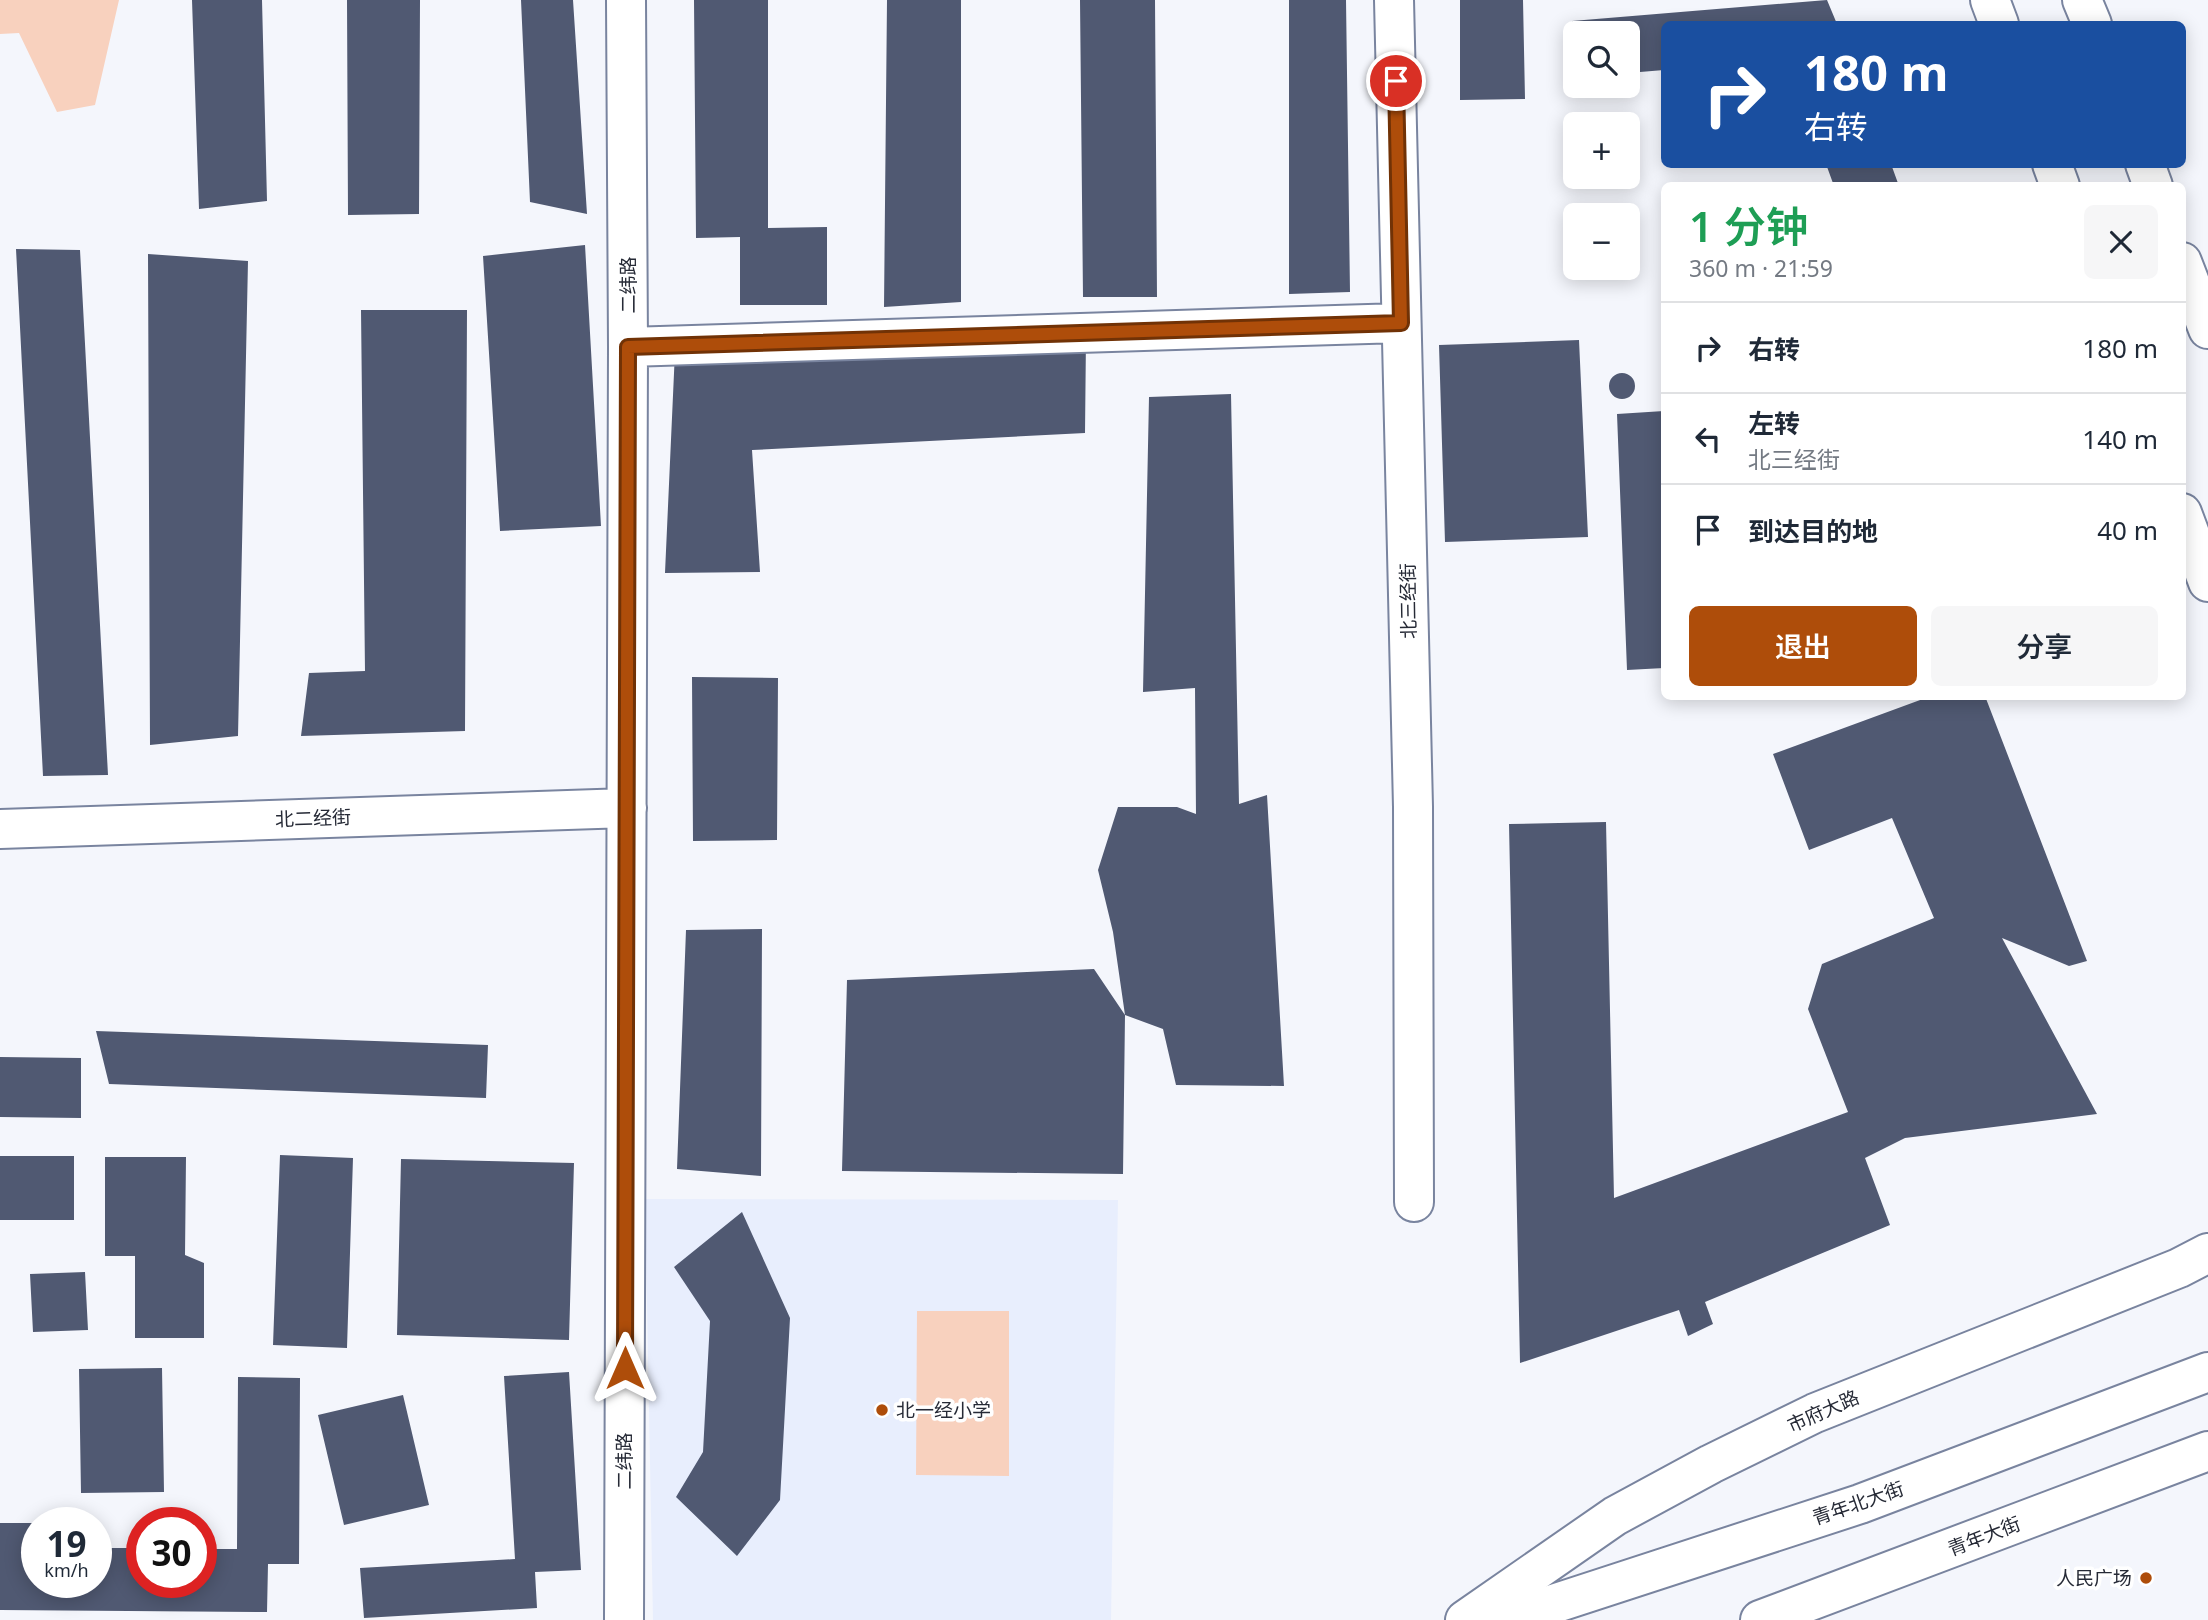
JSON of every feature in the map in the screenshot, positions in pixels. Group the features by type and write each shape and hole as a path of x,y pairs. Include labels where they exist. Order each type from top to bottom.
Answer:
{"street":[{"name":"二纬路","path":"624,1620 628,347 626,0"},
{"name":"北三经街","path":"1394,0 1413,793 1414,1202"},
{"path":"1990,0 1999,21"},
{"path":"2082,0 2091,21"},
{"path":"2186,272 2208,329"},
{"path":"628,347 1401,323"},
{"path":"2186,524 2208,582"},
{"name":"北二经街","path":"0,829 627,808"},
{"name":"市府大路","path":"1465,1620 1615,1516 1722,1458 1815,1413 2179,1268 2208,1253"},
{"name":"青年北大街","path":"1504,1620 1860,1504 2208,1372"},
{"name":"青年大街","path":"1760,1620 2208,1451"}],"shaded area":[{"path":"0,0 119,0 95,105 57,112 19,33 0,34"},
{"name":"北一经小学","path":"645,1199 1118,1200 1111,1620 653,1620"},
{"path":"917,1311 1009,1311 1009,1476 916,1475"}],"building":[{"path":"192,0 262,0 267,201 199,209"},
{"path":"347,0 420,0 419,214 348,215"},
{"path":"521,0 573,0 587,214 530,202"},
{"path":"694,0 768,0 768,228 827,227 827,305 740,305 740,237 696,238"},
{"path":"887,0 961,0 961,302 884,307"},
{"path":"1080,0 1155,0 1157,297 1083,297"},
{"path":"1289,0 1346,0 1350,292 1289,294"},
{"path":"1460,0 1523,0 1525,99 1460,100"},
{"path":"1827,0 1836,21 1661,21 1661,70 1640,72 1640,21 1572,21"},
{"path":"1827,168 1892,168 1898,182 1833,182"},
{"path":"585,245 601,526 500,531 483,256"},
{"path":"16,249 80,250 108,775 43,776"},
{"path":"148,254 248,261 238,736 150,745"},
{"path":"361,310 467,310 465,731 301,736 309,673 365,671"},
{"path":"1086,336 1085,433 752,450 760,572 665,573 675,351"},
{"path":"1579,340 1588,537 1445,542 1439,345"},
{"path":"1622,373 1631,377 1635,386 1631,395 1622,399 1613,395 1609,386 1613,377"},
{"path":"1231,394 1239,804 1267,795 1284,1086 1176,1085 1163,1029 1125,1015 1113,932 1098,870 1118,807 1177,807 1196,814 1195,688 1143,692 1149,397"},
{"path":"1661,411 1661,668 1627,670 1617,414"},
{"path":"692,677 778,678 777,840 693,841"},
{"path":"1920,700 1987,700 2087,961 2069,966 2002,938 2097,1114 1905,1138 1865,1158 1890,1225 1705,1302 1713,1324 1688,1336 1679,1310 1520,1363 1509,824 1606,822 1614,1198 1848,1112 1808,1009 1822,964 1934,918 1892,818 1809,850 1773,754"},
{"path":"762,929 761,1176 677,1169 686,930"},
{"path":"1094,969 1125,1015 1123,1174 842,1171 847,980"},
{"path":"96,1031 488,1045 486,1098 109,1084"},
{"path":"0,1057 81,1058 81,1118 0,1117"},
{"path":"280,1155 353,1158 347,1348 273,1345"},
{"path":"0,1156 74,1156 74,1220 0,1220"},
{"path":"105,1157 186,1157 185,1255 204,1263 204,1338 135,1338 135,1256 105,1256"},
{"path":"401,1159 574,1163 569,1340 397,1335"},
{"path":"742,1212 790,1318 780,1500 737,1556 676,1497 703,1452 710,1321 674,1267"},
{"path":"85,1272 88,1330 33,1332 30,1274"},
{"path":"162,1368 164,1492 81,1493 79,1369"},
{"path":"569,1372 581,1570 535,1572 537,1608 364,1618 360,1568 515,1559 504,1376"},
{"path":"238,1377 300,1378 299,1564 268,1564 267,1612 0,1610 0,1523 21,1523 21,1598 112,1598 112,1548 126,1548 126,1598 217,1598 217,1549 237,1549"},
{"path":"403,1395 429,1505 344,1525 318,1415"}],"place":[{"name":"北一经小学","path":"882,1410"},
{"name":"人民广场","path":"2146,1578"}],"route":[{"path":"625,1368 628,347 1401,323 1396,81"}]}
